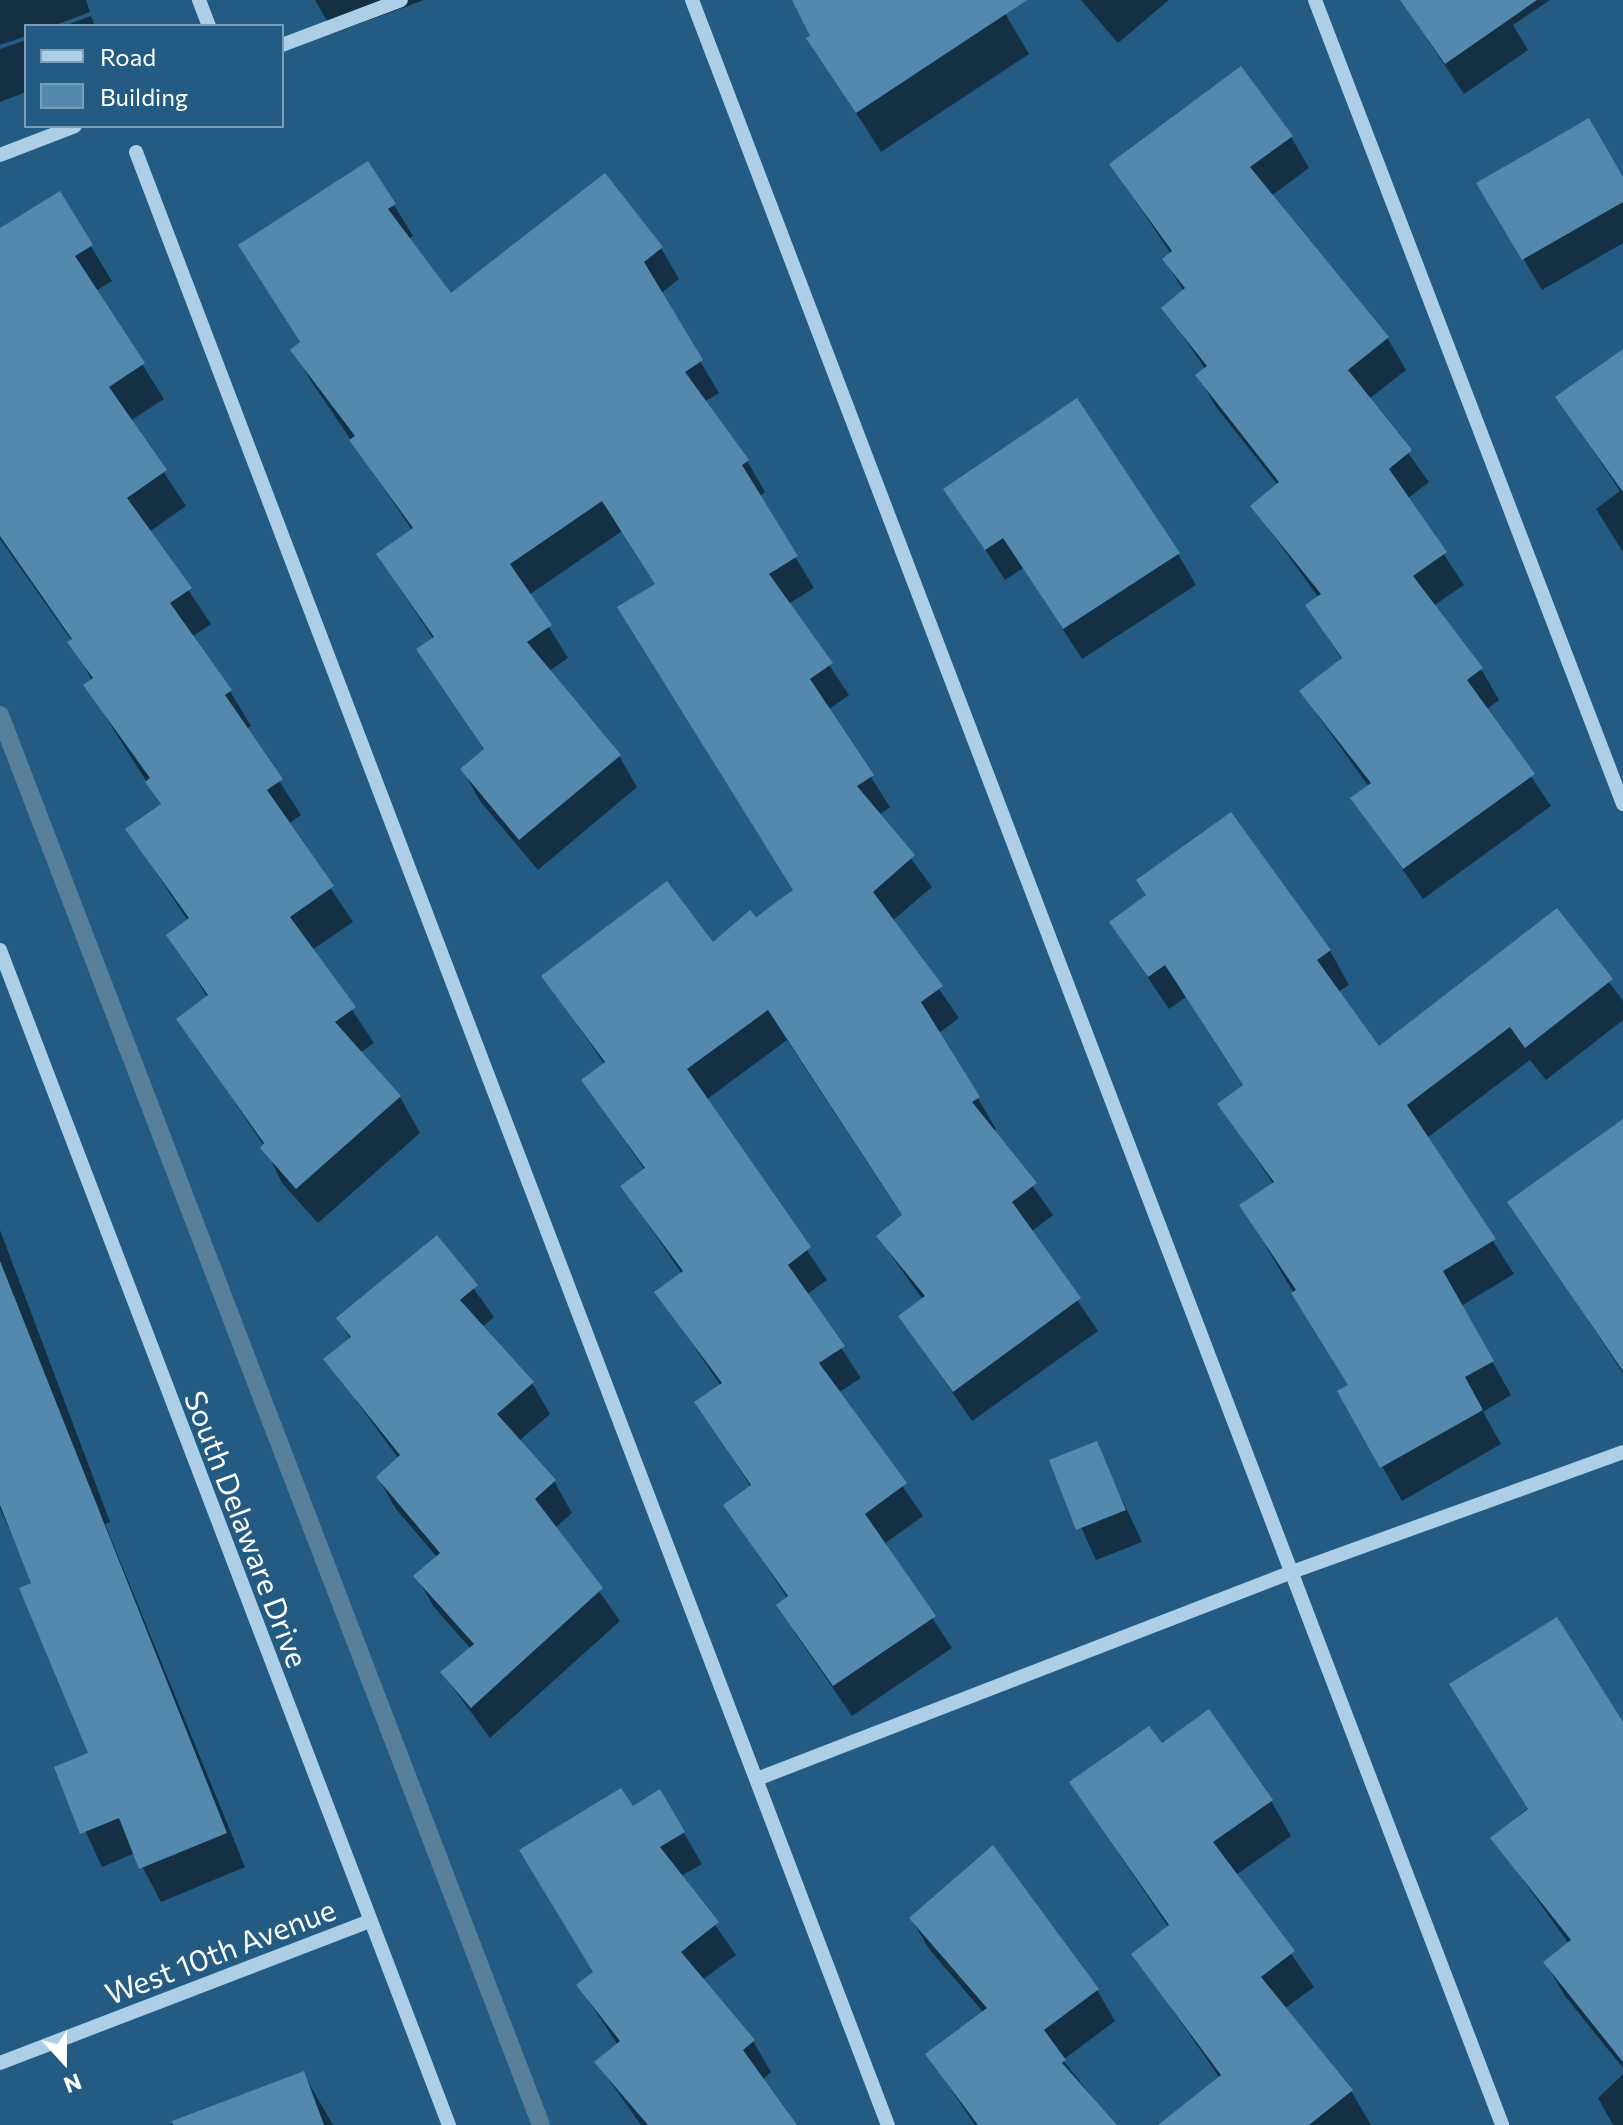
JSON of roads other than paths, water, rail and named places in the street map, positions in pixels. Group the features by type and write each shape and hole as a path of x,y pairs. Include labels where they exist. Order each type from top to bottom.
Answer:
{"street":[{"path":"199,0 208,24"},
{"path":"284,44 401,0"},
{"path":"692,0 1502,2125"},
{"path":"1315,0 1623,804"},
{"path":"0,155 70,128"},
{"path":"136,152 888,2125"},
{"name":"South Delaware Drive","path":"0,950 368,1922 449,2125"},
{"path":"757,1779 1292,1572 1623,1452"},
{"name":"West 10th Avenue","path":"0,2063 368,1922"}],"waterway":[{"path":"0,715 541,2125"}]}
